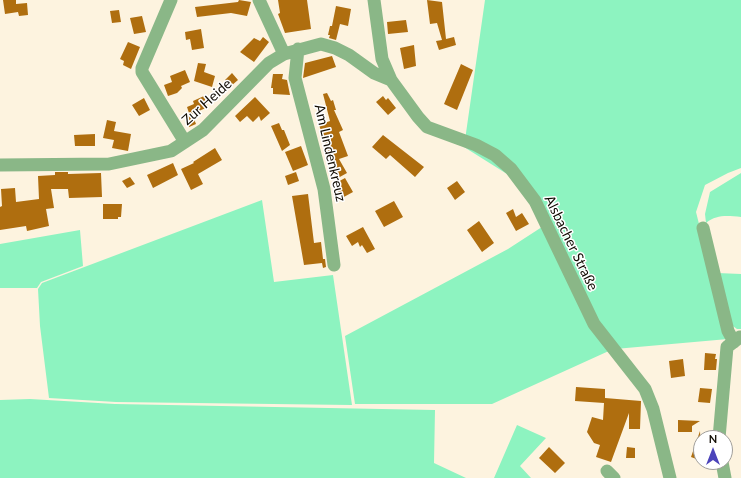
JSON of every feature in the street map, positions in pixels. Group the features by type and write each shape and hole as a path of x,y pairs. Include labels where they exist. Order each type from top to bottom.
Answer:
{"street":[{"path":"171,0 142,68 142,72 185,142"},
{"path":"259,0 284,54"},
{"name":"Alsbacher Straße","path":"374,0 382,59 392,80 418,117 427,127 476,145 495,155 511,169 535,201 594,324 645,389 653,409 670,478"},
{"name":"Zur Heide","path":"0,165 109,164 171,151 203,130 269,63 284,54 321,44 335,48 354,58 374,73 392,80"},
{"name":"Am Lindenkreuz","path":"298,49 295,78 324,189 334,265"},
{"path":"703,228 728,331 738,339 727,346 720,430"}],"green space":[{"path":"485,0 741,0 741,168 705,185 696,212 728,339 615,349 515,179 464,147"},
{"path":"741,173 741,217 718,217 706,223 705,214 710,192"},
{"path":"262,200 274,282 333,275 352,405 116,402 49,398 40,326 38,289 42,283"},
{"path":"545,225 611,350 492,404 355,404 345,336 508,249"},
{"path":"80,230 83,266 41,282 37,288 0,288 0,244"},
{"path":"717,273 741,274 741,329 737,329 730,324"},
{"path":"30,399 115,404 435,410 434,463 466,478 0,478 0,400"},
{"path":"517,425 546,438 520,466 531,478 494,478"}],"building":[{"path":"3,0 16,0 16,4 27,3 28,15 19,16 18,12 5,14"},
{"path":"239,0 251,2 247,16 231,13 197,17 195,7 238,2"},
{"path":"278,0 307,0 311,29 285,33 278,14 280,13"},
{"path":"427,0 442,2 446,39 454,37 456,45 439,50 436,41 442,40 437,23 430,24"},
{"path":"336,6 351,9 348,26 340,24 336,40 329,38 330,35 328,35 330,26 332,26"},
{"path":"119,10 121,22 112,23 110,11"},
{"path":"142,16 146,32 134,34 130,18"},
{"path":"406,20 408,32 388,34 387,22"},
{"path":"201,29 204,48 192,50 190,39 186,40 185,32"},
{"path":"263,37 269,42 254,62 240,52 254,38 260,41"},
{"path":"128,42 140,47 131,69 123,65 124,61 120,59"},
{"path":"414,45 416,66 404,69 400,48"},
{"path":"332,56 336,67 303,78 305,63"},
{"path":"198,63 206,64 204,72 215,76 212,87 194,81"},
{"path":"461,64 473,70 457,110 444,104"},
{"path":"185,70 190,82 181,86 182,88 177,93 168,96 164,85 172,82 170,76"},
{"path":"232,73 238,80 231,86 225,80"},
{"path":"273,74 283,74 282,79 287,80 290,95 273,94 273,88 271,88"},
{"path":"327,93 331,101 333,100 336,110 334,110 343,130 339,132 348,156 339,159 347,173 338,178 319,125 330,121 323,94"},
{"path":"204,96 208,107 192,114 196,124 189,127 184,115 189,113 187,107 194,104 193,101"},
{"path":"383,96 386,100 388,98 396,108 388,115 376,102"},
{"path":"255,97 270,113 261,121 259,116 253,122 247,116 240,122 235,116"},
{"path":"144,98 150,110 139,116 132,105"},
{"path":"107,120 116,122 114,131 131,134 128,151 112,148 114,140 103,138"},
{"path":"279,123 282,130 284,130 290,145 282,151 271,126"},
{"path":"95,134 95,146 75,146 74,135"},
{"path":"383,135 424,167 415,177 390,155 386,159 372,147"},
{"path":"301,146 308,165 293,171 285,152"},
{"path":"215,148 222,160 198,174 203,184 191,190 181,169 194,163 193,162"},
{"path":"173,163 178,175 153,188 147,175"},
{"path":"55,172 68,172 68,174 101,173 102,197 69,198 68,189 51,189 54,208 46,209 49,226 27,231 26,226 0,230 0,207 2,206 1,189 15,188 16,202 39,199 38,176 55,175"},
{"path":"296,172 299,181 288,185 285,176"},
{"path":"130,177 135,184 127,188 122,181"},
{"path":"345,178 353,192 342,198 334,184"},
{"path":"457,181 465,192 455,200 447,188"},
{"path":"308,194 314,243 321,242 323,259 325,259 326,267 323,268 322,263 304,265 292,196"},
{"path":"394,201 403,217 384,227 375,211"},
{"path":"103,204 122,204 121,217 118,217 118,219 103,219"},
{"path":"513,209 516,217 522,213 529,224 516,231 506,213"},
{"path":"479,221 494,243 482,252 467,230"},
{"path":"363,227 375,249 367,253 362,245 360,247 358,242 352,246 346,236"},
{"path":"705,353 716,354 716,370 704,370"},
{"path":"683,359 685,376 671,378 669,361"},
{"path":"576,387 605,389 605,398 641,401 640,429 629,429 629,413 611,462 596,457 600,445 594,443 587,432 592,417 603,420 604,403 575,401"},
{"path":"700,388 712,389 710,403 698,402"},
{"path":"678,420 700,421 692,426 692,432 678,432"},
{"path":"549,447 565,463 555,473 539,458"},
{"path":"627,447 635,448 635,458 626,458"}]}
